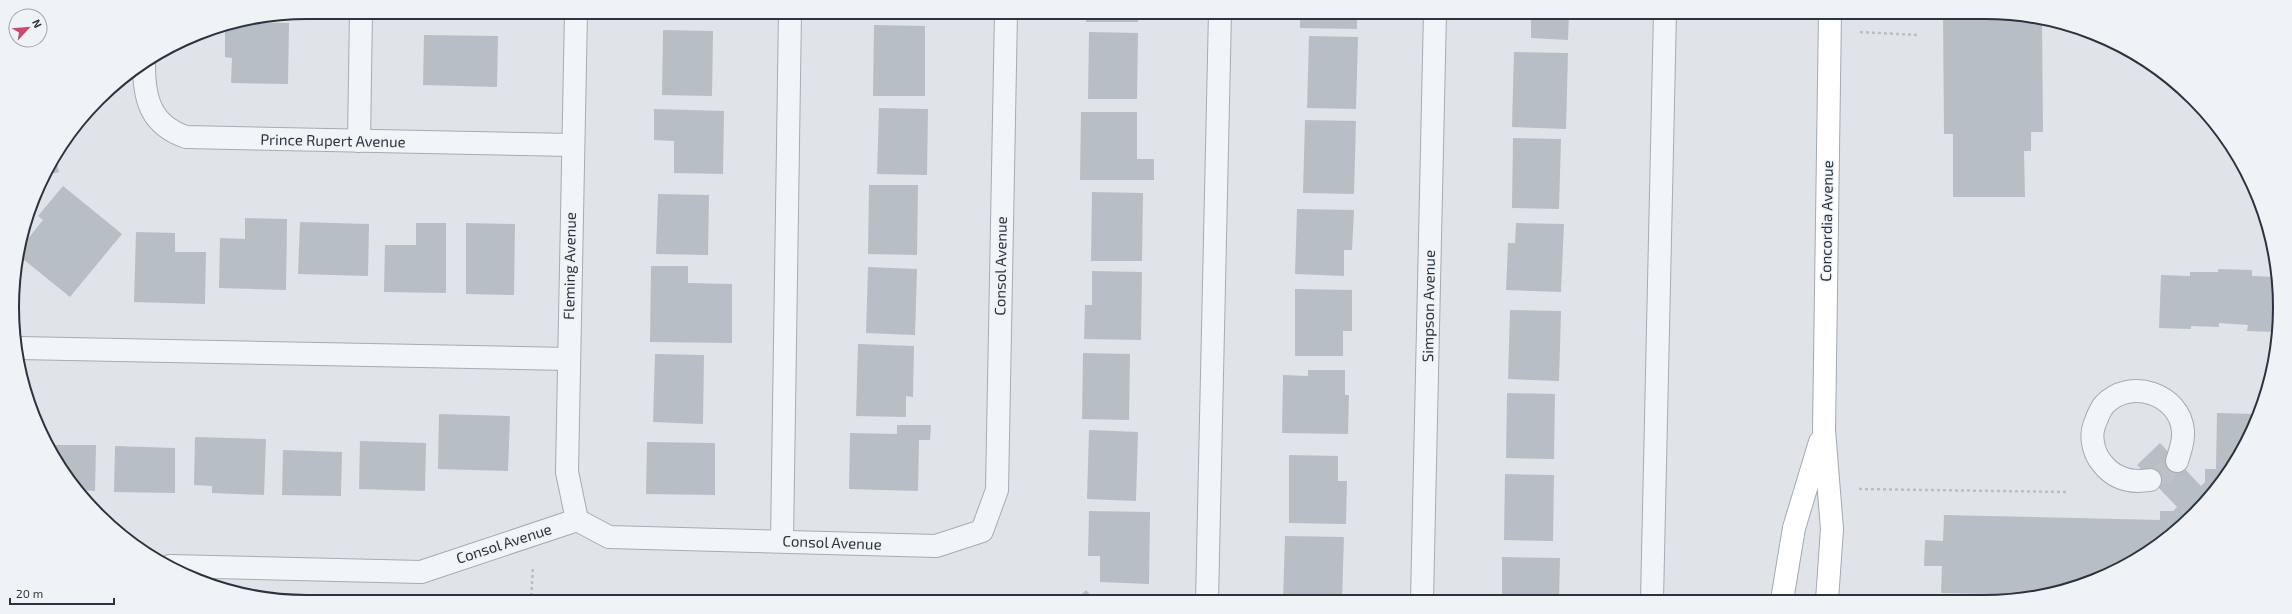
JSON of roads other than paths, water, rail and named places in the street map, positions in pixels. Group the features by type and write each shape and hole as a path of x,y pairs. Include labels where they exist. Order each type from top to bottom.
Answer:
{"main road":[{"name":"Concordia Avenue","path":"1827,595 1832,529 1824,430 1830,22"},
{"name":"Concordia Avenue","path":"1783,595 1794,528 1824,430"}],"street":[{"path":"359,141 361,19"},
{"name":"Fleming Avenue","path":"576,19 572,145 567,472 577,520"},
{"path":"782,541 790,19"},
{"name":"Consol Avenue","path":"183,566 420,572 577,520 609,537 936,546 982,531 997,490 1006,19"},
{"path":"1207,595 1220,19"},
{"name":"Simpson Avenue","path":"1422,595 1435,19"},
{"path":"1652,595 1665,19"},
{"name":"Prince Rupert Avenue","path":"144,70 144,82 150,106 164,128 186,137 572,145"},
{"path":"22,348 568,359"},
{"path":"2150,480 2137,482 2121,479 2108,471 2098,458 2093,444 2092,430 2097,416 2104,404 2116,396 2130,391 2144,391 2157,395 2169,403 2178,416 2183,431 2182,446 2176,461"}],"tunnel":[{"path":"2150,480 2166,472 2177,461"}]}
